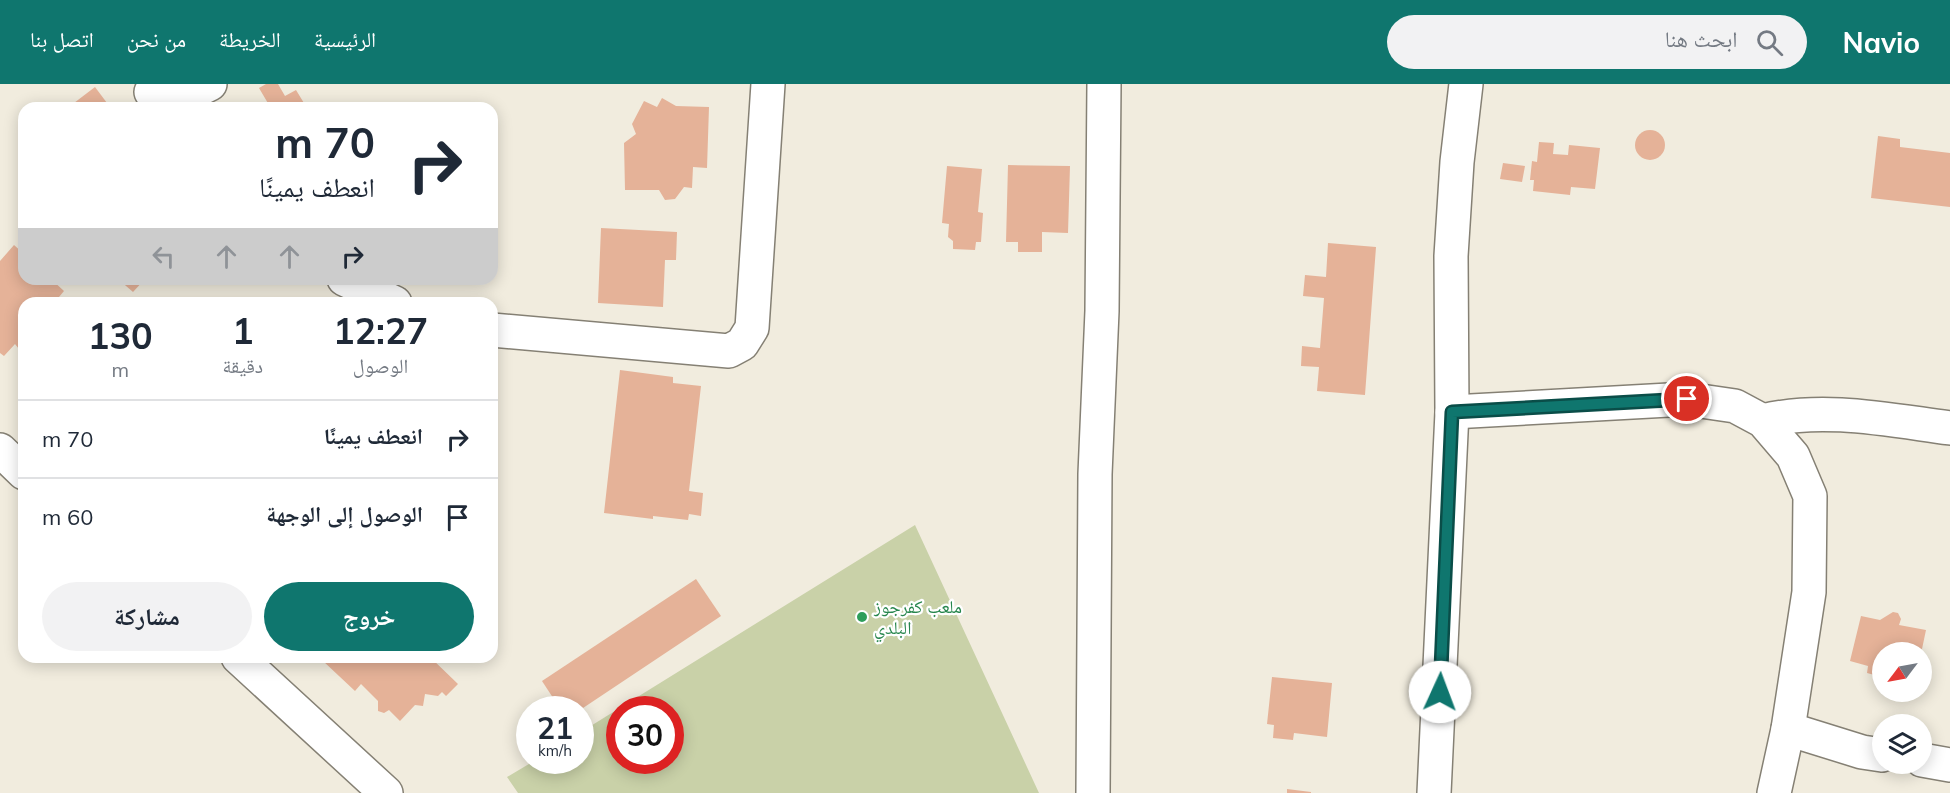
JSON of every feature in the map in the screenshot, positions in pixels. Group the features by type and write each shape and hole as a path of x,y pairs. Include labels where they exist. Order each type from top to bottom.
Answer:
{"street":[{"path":"147,95 192,93 210,84"},
{"path":"498,331 729,351 742,344 752,328 768,84"},
{"path":"1093,793 1095,474 1102,311 1104,84"},
{"path":"1434,793 1452,412 1451,256 1457,162 1466,84"},
{"path":"357,285 382,297"},
{"path":"1452,412 1687,399 1735,406 1763,421 1793,456 1810,496 1809,592 1788,729 1774,793"},
{"path":"1763,421 1788,415 1830,415 1950,428"},
{"path":"245,663 386,793"},
{"path":"1788,729 1872,753"},
{"path":"1932,762 1950,765"}],"green space":[{"name":"ملعب كفرجوز البلدي","path":"915,525 1039,793 518,793 507,777 516,772 516,774 594,774 594,724 606,717 606,774 684,774 684,696 639,696"}],"building":[{"path":"266,84 278,84 285,96 296,90 303,102 267,102 259,88"},
{"path":"95,87 106,102 75,102"},
{"path":"662,98 676,106 709,107 707,168 693,167 692,188 684,187 675,199 665,200 659,190 625,190 624,143 636,134 632,124 644,101 657,107"},
{"path":"1650,130 1660,135 1665,145 1660,155 1650,160 1640,155 1635,145 1640,135"},
{"path":"1878,136 1900,139 1900,147 1950,153 1950,207 1871,198"},
{"path":"1539,142 1554,143 1553,154 1568,155 1569,145 1600,148 1595,189 1571,187 1570,195 1533,191 1534,180 1530,180 1532,161 1537,162"},
{"path":"1503,163 1525,166 1522,182 1500,179"},
{"path":"1008,165 1070,166 1068,233 1042,232 1042,252 1018,252 1018,242 1006,242"},
{"path":"947,166 982,169 978,212 983,213 981,242 976,242 975,250 953,249 953,241 948,237 949,224 942,223"},
{"path":"601,228 677,232 676,260 665,260 663,307 598,303"},
{"path":"1328,243 1376,247 1365,395 1317,391 1319,367 1301,366 1302,346 1320,348 1324,298 1303,296 1305,275 1326,277"},
{"path":"14,245 18,249 18,285 58,285 64,291 59,297 18,297 18,348 15,344 4,356 0,353 0,261"},
{"path":"125,285 139,285 133,292"},
{"path":"620,370 673,377 673,383 701,386 689,491 703,493 701,516 689,514 688,520 653,516 653,519 604,513"},
{"path":"696,579 721,616 594,701 594,696 552,696 542,681"},
{"path":"1893,612 1898,613 1901,619 1899,625 1926,630 1923,642 1872,642 1872,674 1867,673 1868,666 1850,661 1861,616 1880,620"},
{"path":"325,663 436,663 458,684 446,696 442,692 438,696 425,694 423,706 415,705 400,721 389,710 384,713 378,711 378,701 361,684 355,691"},
{"path":"1272,677 1332,683 1327,737 1294,733 1293,740 1273,738 1274,725 1267,724"},
{"path":"1287,789 1311,792 1311,793 1287,793"}],"place":[{"name":"ملعب كفرجوز البلدي","path":"862,617"}],"route":[{"path":"1440,692 1452,412 1687,399"}]}
